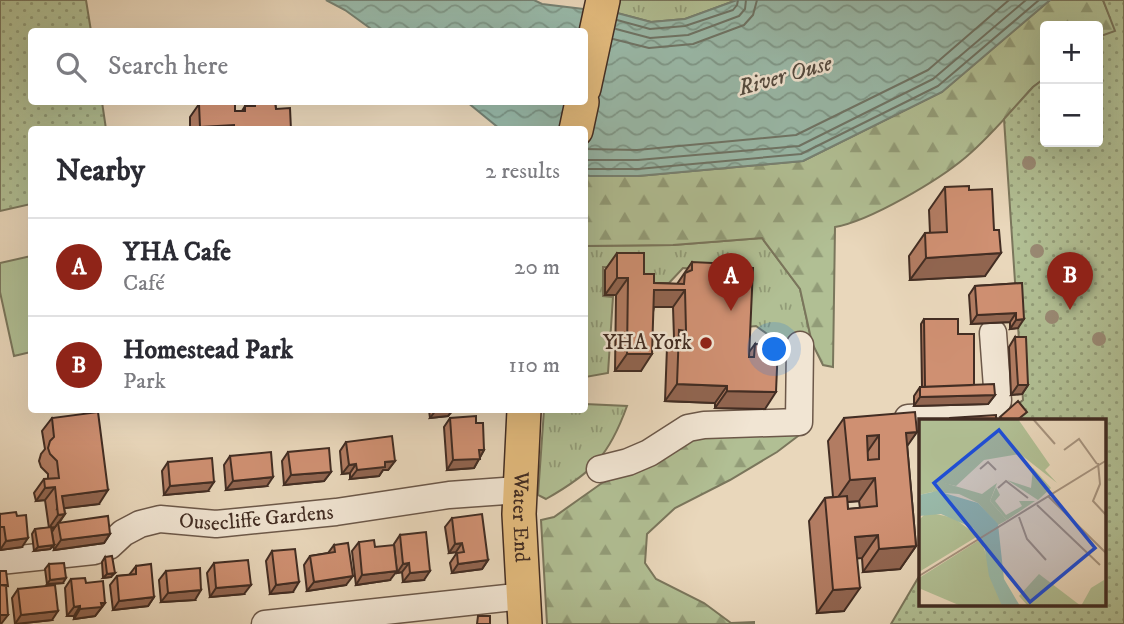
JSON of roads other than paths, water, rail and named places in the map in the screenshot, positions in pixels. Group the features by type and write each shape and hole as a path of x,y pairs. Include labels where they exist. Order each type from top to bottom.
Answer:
{"main road":[{"path":"588,69 603,0"},
{"path":"577,126 581,105"},
{"name":"Water End","path":"524,413 519,490 525,610"}],"street":[{"path":"908,418 983,414 992,411 998,401 993,333"},
{"path":"600,469 649,453 688,428 704,425 799,422 800,345"},
{"name":"Ousecliffe Gardens","path":"0,561 94,551 109,546 123,533 140,524 160,519 216,524 336,512 449,495 519,490"},
{"path":"265,624 525,610"}],"water":[{"name":"River Ouse","path":"326,0 534,0 542,4 617,13 651,22 685,19 737,0 1050,0 942,92 803,161 638,176 588,176 588,126 496,126 471,105 588,105 588,28 370,28"}],"place":[{"name":"Homestead Park","path":"1070,310"},
{"name":"YHA Cafe","path":"731,311"},
{"name":"YHA York","path":"706,343"}]}
